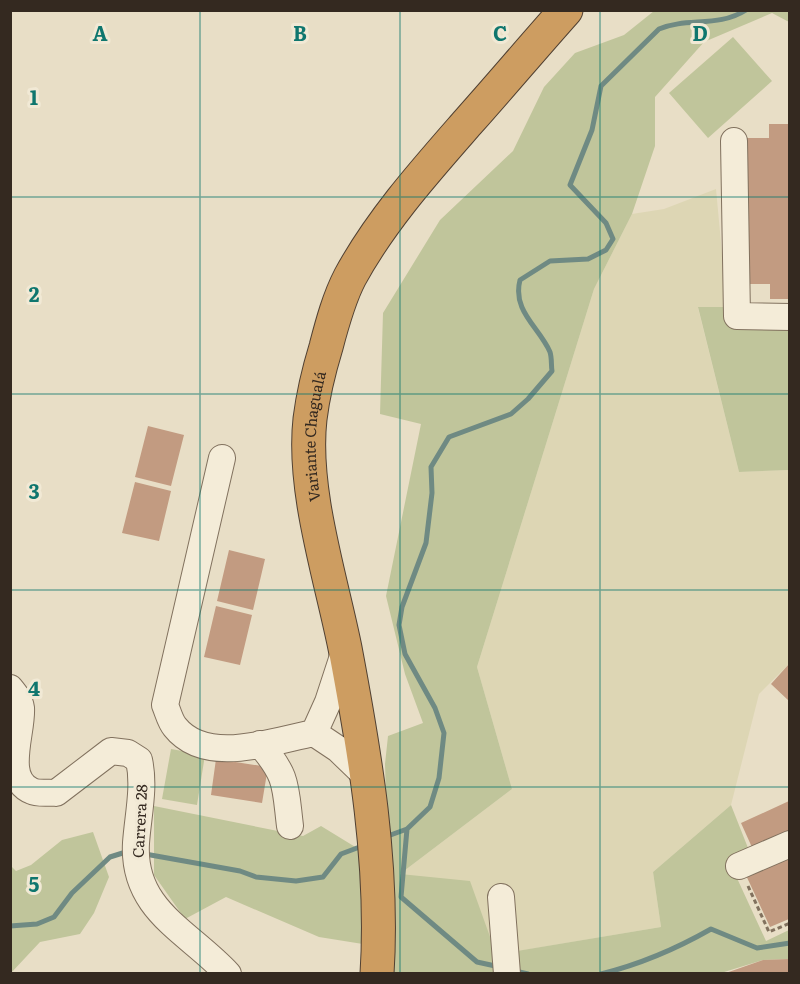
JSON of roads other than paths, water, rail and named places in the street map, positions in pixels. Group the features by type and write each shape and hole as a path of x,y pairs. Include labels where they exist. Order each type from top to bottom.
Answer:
{"highway":[{"name":"Variante Chagualá","path":"377,974 379,935 368,789 345,649 324,555 311,478 309,421 329,333 348,280 399,204 566,10"}],"street":[{"path":"734,141 737,316 789,317"},
{"path":"222,458 165,705 174,726 190,741 216,749 260,744 314,733 338,748 368,789"},
{"path":"314,733 328,702 345,649"},
{"name":"Carrera 28","path":"10,688 17,696 21,708 16,769 21,781 32,791 56,793 111,752 128,753 139,760 141,792 136,852 138,879 150,899 169,921 228,974"},
{"path":"260,744 279,767 285,781 290,826"},
{"path":"739,866 789,844"},
{"path":"501,897 507,974"}],"waterway":[{"path":"385,837 407,829 430,807 439,778 444,733 435,708 405,654 399,625 402,607 426,543 432,493 431,467 449,437 511,414 528,399 552,371 550,352 523,310 520,301 520,280 550,261 588,259 606,250 613,239 606,223 570,185 592,130 601,86 659,29 670,25 725,19 746,10"},
{"path":"407,829 401,897 477,962 500,967"},
{"path":"145,854 240,871 256,877 296,881 323,877 341,854 365,845"},
{"path":"10,926 37,924 54,917 72,893 110,857 129,851"},
{"path":"601,974 658,955 711,929 757,948 790,943"},
{"path":"515,971 528,974"}]}
